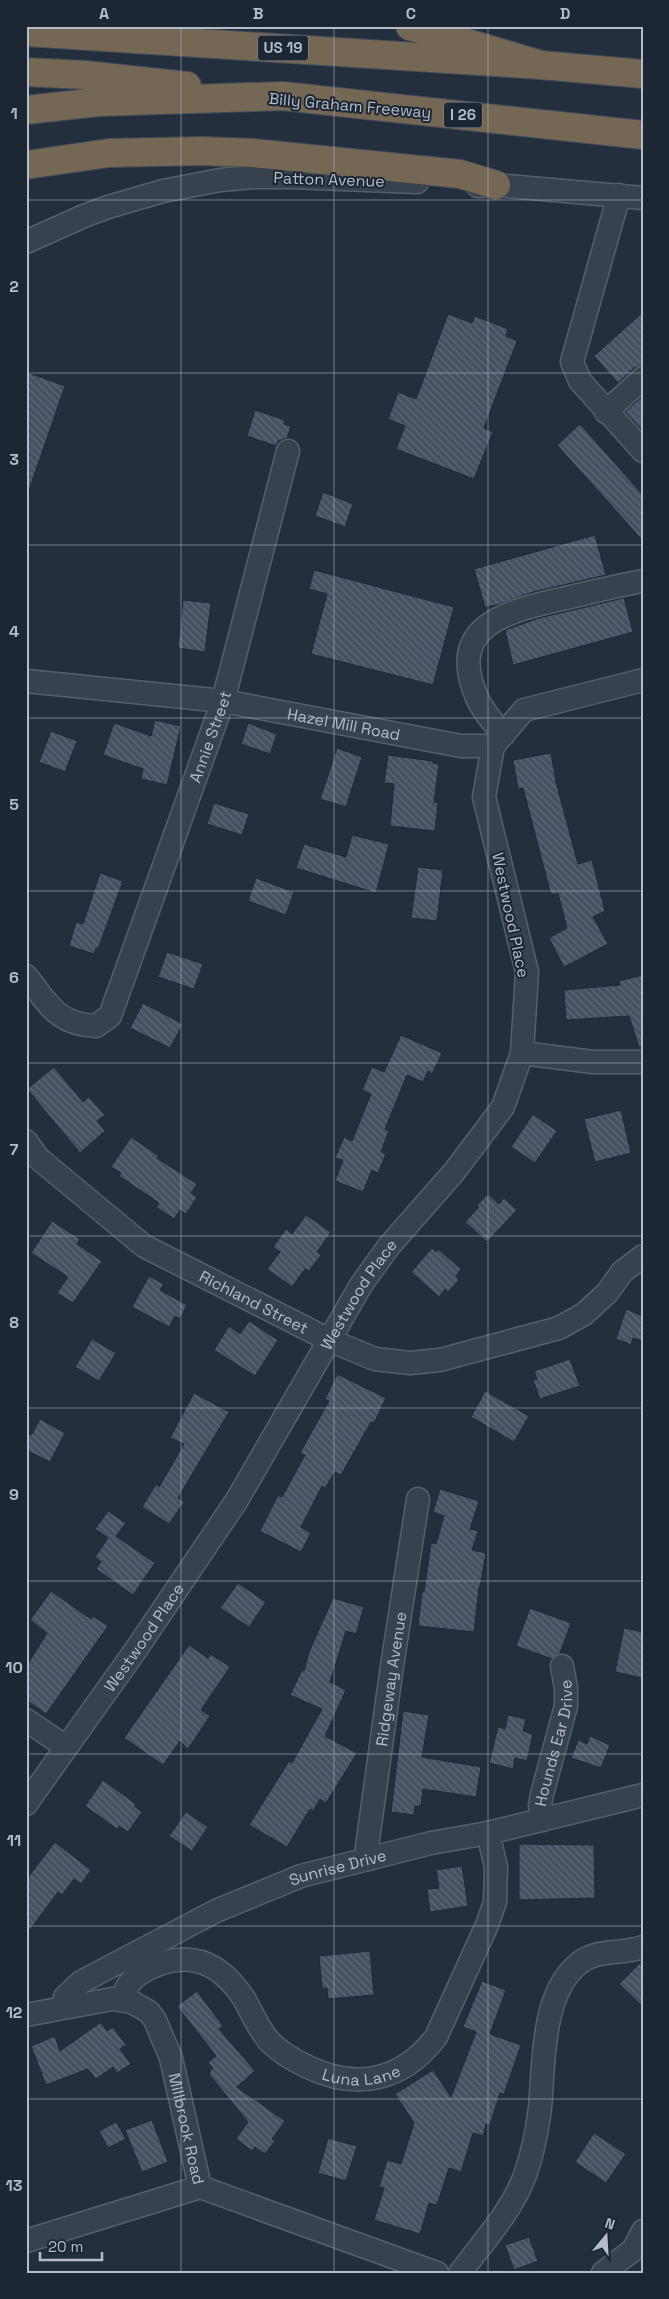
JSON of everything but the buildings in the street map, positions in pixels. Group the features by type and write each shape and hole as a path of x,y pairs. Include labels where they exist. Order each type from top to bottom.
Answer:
{"highway":[{"path":"410,26 541,65 643,74"},
{"name":"US 19","path":"26,32 541,65"},
{"path":"26,72 85,75 283,96"},
{"name":"Billy Graham Freeway","path":"26,110 99,102 283,96 643,134"},
{"path":"26,165 109,153 202,151 253,154 460,174 496,185"}],"street":[{"name":"Patton Avenue","path":"26,242 108,207 163,191 220,180 254,177 352,178 458,187 496,185 643,198"},
{"path":"619,195 572,362 580,381 643,451"},
{"path":"606,412 643,378"},
{"name":"Annie Street","path":"26,976 50,1006 67,1021 96,1026 110,1016 223,702 288,452"},
{"path":"643,582 517,609 483,627 471,644 469,670 479,701 498,740 524,710 643,680"},
{"name":"Hazel Mill Road","path":"26,681 223,702 461,746 498,740"},
{"name":"Westwood Place","path":"26,1804 237,1500 361,1285 389,1246 454,1172 503,1107 522,1052 527,972 484,796 498,740"},
{"path":"522,1052 594,1062 643,1062"},
{"name":"Richland Street","path":"26,1141 38,1158 144,1246 329,1340 375,1359 410,1363 440,1360 515,1342 559,1328 584,1314 607,1293 622,1272 643,1256"},
{"name":"Ridgeway Avenue","path":"369,1859 368,1847 392,1666 418,1499"},
{"name":"Hounds Ear Drive","path":"543,1820 540,1805 542,1794 566,1706 566,1688 562,1666"},
{"path":"26,1720 66,1748"},
{"name":"Sunrise Drive","path":"65,2007 65,1997 81,1982 216,1911 302,1876 431,1843 488,1833 643,1795"},
{"name":"Luna Lane","path":"123,1999 126,1987 132,1980 151,1968 184,1960 205,1962 222,1972 232,1982 270,2042 296,2061 325,2075 339,2078 376,2078 400,2070 425,2052 436,2038 487,1925 495,1902 497,1882 496,1867 488,1833"},
{"path":"460,2273 503,2214 525,2176 533,2152 540,2109 549,2019 564,1980 577,1965 592,1955 643,1947"},
{"name":"Millbrook Road","path":"26,2015 96,2000 123,1999 141,2006 155,2020 171,2058 200,2187 437,2273"},
{"path":"26,2241 200,2187"},
{"path":"603,2273 633,2250 643,2231"}]}
